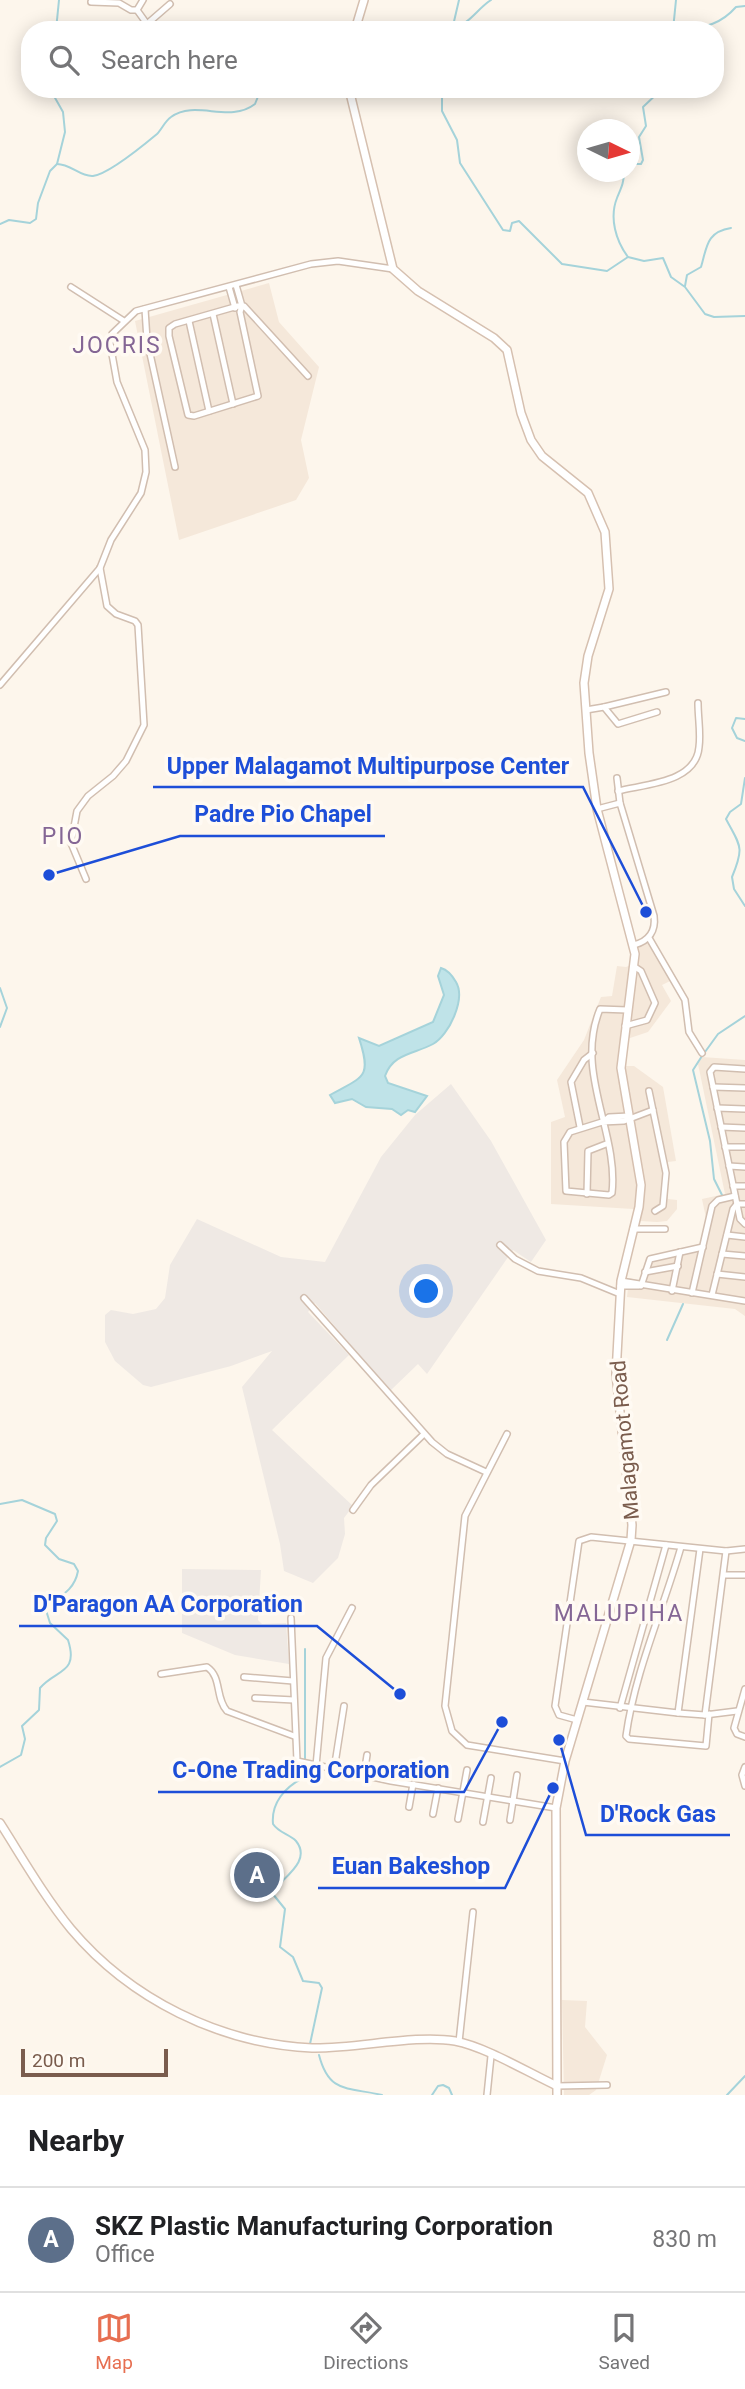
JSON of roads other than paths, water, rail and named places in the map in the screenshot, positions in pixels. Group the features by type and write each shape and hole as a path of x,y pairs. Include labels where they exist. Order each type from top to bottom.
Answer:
{"street":[{"path":"358,21 364,0"},
{"path":"91,2 119,3 131,10 139,3 144,21"},
{"path":"152,21 170,4"},
{"path":"0,685 100,568 111,540 138,500 146,472 145,450 117,382 111,348 112,334 124,321 134,314 315,265 338,261 393,269 351,98"},
{"name":"Malagamot Road","path":"393,269 418,291 494,338 507,350 521,413 531,440 542,456 580,485 595,503 606,532 611,577 607,601 584,671 597,809 634,945 635,967 624,1026 621,1068 641,1185 620,1287 616,1384 631,1500 631,1540 565,1761 556,1808 557,2091"},
{"path":"237,286 239,309 258,397 187,415 169,336 171,326 213,314 239,309 248,309 308,376"},
{"path":"71,287 124,321"},
{"path":"229,288 239,309"},
{"path":"145,311 147,340 175,467"},
{"path":"213,314 233,404"},
{"path":"189,321 209,411"},
{"path":"86,878 71,843 77,811 88,796 113,776 126,761 144,720 138,625 135,621 116,614 107,606 100,568"},
{"path":"586,710 666,692"},
{"path":"618,791 675,778 691,766 699,749 698,704"},
{"path":"604,708 618,724 657,712"},
{"path":"617,778 620,803 654,916 654,927 649,938 634,945"},
{"path":"597,809 620,803"},
{"path":"649,938 685,1000 689,1032 702,1053"},
{"path":"624,1026 647,1020 655,1003 645,979 635,967"},
{"path":"627,1010 600,1009 593,1053 593,1078 602,1122 611,1169 611,1194 567,1192 564,1138 580,1127 602,1122 611,1124 653,1110"},
{"path":"580,1127 571,1082 586,1058 593,1053"},
{"path":"745,1069 710,1068 735,1196 741,1221 745,1224"},
{"path":"713,1087 745,1088"},
{"path":"649,1091 666,1181 663,1206 655,1211"},
{"path":"717,1108 745,1108"},
{"path":"721,1127 745,1128"},
{"path":"587,1194 588,1151 606,1144"},
{"path":"725,1147 745,1147"},
{"path":"729,1166 745,1167"},
{"path":"733,1186 745,1186"},
{"path":"692,1293 714,1203 735,1196"},
{"path":"737,1204 745,1204"},
{"path":"712,1295 737,1204"},
{"path":"633,1229 665,1229"},
{"path":"727,1235 745,1237"},
{"path":"500,1245 516,1259 538,1271 620,1287 640,1286 745,1301"},
{"path":"640,1286 650,1259 703,1247"},
{"path":"673,1290 681,1252"},
{"path":"722,1254 745,1256"},
{"path":"645,1272 678,1266"},
{"path":"717,1274 745,1277"},
{"path":"304,1298 424,1434 447,1454 486,1472"},
{"path":"353,1510 371,1485 424,1434"},
{"path":"507,1434 465,1516 444,1692 448,1721 455,1736 467,1745 565,1761"},
{"path":"577,1720 559,1715 555,1706 579,1541 591,1537 700,1549 745,1549"},
{"path":"620,1708 666,1545"},
{"path":"681,1547 630,1710 628,1739 705,1746 726,1551"},
{"path":"678,1713 700,1549"},
{"path":"725,1575 745,1575"},
{"path":"316,1766 326,1658 352,1608"},
{"path":"291,1618 294,1736 298,1761 334,1770 488,1794 556,1808"},
{"path":"161,1674 207,1667 216,1676 222,1703 227,1711 294,1736"},
{"path":"244,1677 293,1681"},
{"path":"745,1689 737,1711 734,1731 745,1737"},
{"path":"255,1698 294,1700"},
{"path":"583,1702 630,1710 707,1715 737,1711"},
{"path":"334,1770 344,1706"},
{"path":"364,1775 367,1755"},
{"path":"745,1767 741,1775 745,1786"},
{"path":"458,1819 467,1770"},
{"path":"510,1820 517,1775"},
{"path":"483,1822 491,1778"},
{"path":"409,1807 413,1784"},
{"path":"433,1814 438,1788"},
{"path":"0,1823 53,1906 99,1958 128,1983 203,2025 254,2040 311,2048 351,2048 436,2040 459,2042 557,2091 607,2085"},
{"path":"459,2042 473,1912"},
{"path":"487,2095 491,2056"}],"water":[{"path":"441,968 451,975 459,989 457,1007 450,1025 433,1044 399,1058 385,1076 388,1083 427,1096 415,1112 408,1110 401,1115 392,1109 366,1107 352,1099 335,1103 330,1095 358,1079 365,1069 359,1038 379,1046 433,1022 444,995 438,976"}],"waterway":[{"path":"57,21 59,0"},
{"path":"454,21 459,0"},
{"path":"466,21 491,0"},
{"path":"674,21 676,0"},
{"path":"718,21 736,7 745,6"},
{"path":"0,224 9,220 30,223 36,219 38,203 50,171 57,164 65,132 63,112 55,98"},
{"path":"57,164 88,176 100,174 144,145 171,117 181,112 245,110 255,104 257,98"},
{"path":"442,98 442,111 457,140 460,163 503,230 510,231 512,223 519,221 562,264 607,271 628,257"},
{"path":"640,135 646,126 643,107 652,98"},
{"path":"640,143 643,160 640,164"},
{"path":"623,182 615,206 614,221 617,237 628,257 644,261 663,258 671,277 685,287 705,314 714,317 745,316"},
{"path":"685,286 687,275 701,267 712,237 731,228"},
{"path":"745,719 736,718 732,728 737,738 745,741"},
{"path":"745,778 741,804 730,812 726,819 740,852 732,877 734,889 745,906"},
{"path":"0,988 7,1008 0,1027"},
{"path":"705,1052 718,1034 745,1016"},
{"path":"702,1056 693,1070 710,1141 714,1179 722,1195"},
{"path":"667,1340 683,1304"},
{"path":"0,1504 22,1500 55,1514 57,1521 46,1538 45,1545 59,1559 74,1564 78,1571 69,1589 45,1607 50,1623 68,1640 71,1659 64,1670 40,1688 39,1710 22,1726 25,1739 21,1755 0,1767"},
{"path":"305,1649 305,1760"},
{"path":"304,1766 303,1778 280,1796 273,1816 275,1827 296,1841 301,1856 293,1870 272,1893 285,1909 280,1947 293,1957 303,1981 319,1983 322,1988 310,2044"},
{"path":"319,2055 323,2068 334,2083 341,2087 382,2095"},
{"path":"727,2095 745,2076"},
{"path":"432,2095 438,2086 443,2085 449,2088 452,2095"}],"place":[{"name":"Padre Pio Chapel","path":"49,875"},
{"name":"Upper Malagamot Multipurpose Center","path":"646,912"},
{"name":"D'Paragon AA Corporation","path":"400,1694"},
{"name":"C-One Trading Corporation","path":"502,1722"},
{"name":"D'Rock Gas","path":"559,1740"},
{"name":"Euan Bakeshop","path":"553,1788"},
{"name":"SKZ Plastic Manufacturing Corporation","path":"257,1875"}],"district":[{"name":"JOCRIS","path":"117,345"},
{"name":"PIO","path":"63,836"},
{"name":"MALUPIHA","path":"619,1613"}]}
